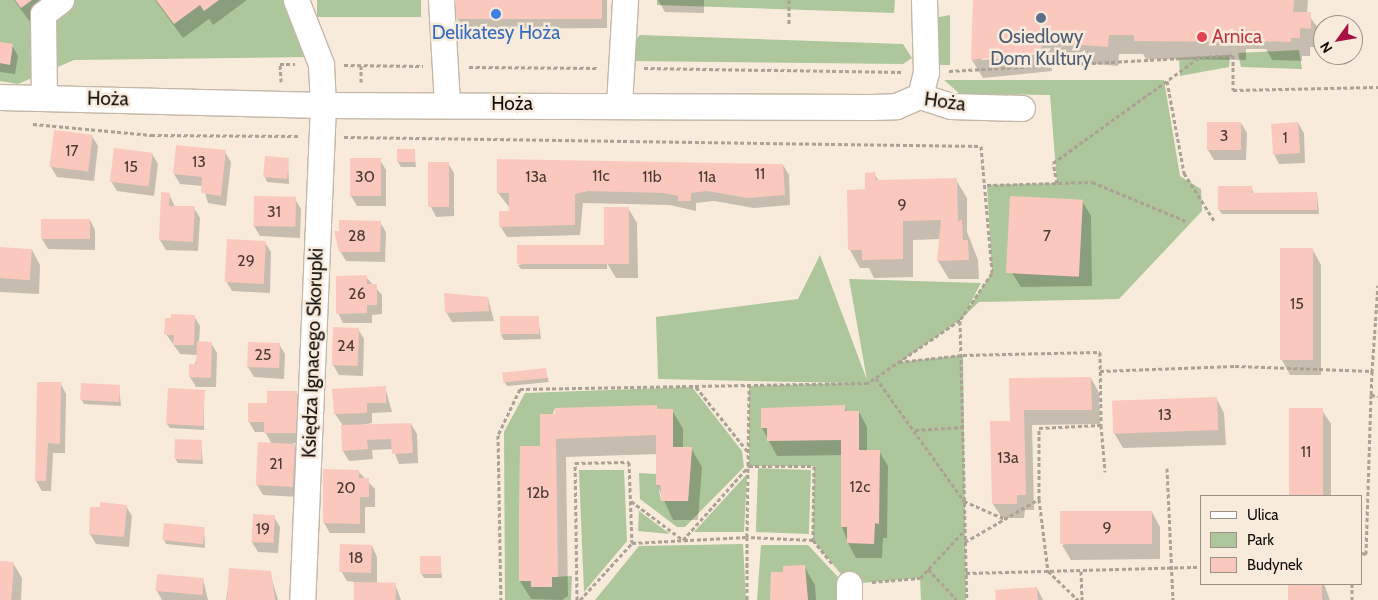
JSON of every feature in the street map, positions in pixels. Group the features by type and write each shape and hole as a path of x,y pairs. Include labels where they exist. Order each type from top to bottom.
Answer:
{"street":[{"path":"44,98 43,14 61,0"},
{"name":"Księdza Ignacego Skorupki","path":"296,0 321,64 323,105 329,140 302,600"},
{"path":"441,0 447,104"},
{"path":"619,105 625,0"},
{"path":"920,96 926,72 924,0"},
{"name":"Hoża","path":"0,97 323,105 872,107 896,106 920,96 950,106 1022,108"}],"path":[{"path":"789,0 789,25"},
{"path":"282,134 280,64 926,72 1233,55 1233,90 1378,87"},
{"path":"1057,183 1053,163 1201,56"},
{"path":"1168,81 1184,173 1215,222"},
{"path":"28,123 151,135 282,134 329,140 340,137 981,146 987,185 992,273 960,320 868,384 520,390 498,435 501,600"},
{"path":"987,185 1092,182 1188,222"},
{"path":"1363,554 1366,554 1372,371 1378,285"},
{"path":"960,320 963,355 964,542 967,600"},
{"path":"899,362 963,355 1100,352 1105,472"},
{"path":"1100,371 1235,366 1372,371"},
{"path":"876,378 964,501 1005,518"},
{"path":"696,386 749,453"},
{"path":"747,600 749,386"},
{"path":"1371,395 1378,396"},
{"path":"1078,600 1048,571 1039,500 1039,428 1102,425"},
{"path":"914,430 963,427"},
{"path":"578,600 575,463 629,462 632,543"},
{"path":"683,540 749,466 814,466 813,540 849,592 920,578 964,531"},
{"path":"1167,468 1173,600"},
{"path":"964,542 1039,500"},
{"path":"631,501 683,540"},
{"path":"578,600 632,543 747,537 813,540"},
{"path":"966,573 1200,567"},
{"path":"928,570 957,600"},
{"path":"1081,570 1082,600"},
{"path":"1352,585 1352,600"}],"green space":[{"path":"0,0 289,0 307,57 74,60 18,84 0,81"},
{"path":"317,0 421,0 421,17 317,17"},
{"path":"657,0 895,0 894,13 657,5"},
{"path":"950,15 950,65 937,65 934,18"},
{"path":"640,35 903,44 912,58 903,64 630,61 632,43"},
{"path":"1299,50 1302,69 1241,67 1238,53"},
{"path":"1230,55 1229,67 1180,76 1179,58"},
{"path":"944,80 1164,80 1180,176 1201,189 1202,211 1119,299 979,302 960,320 900,362 963,355 966,600 921,600 920,578 849,584 813,540 814,466 749,466 749,386 850,383 658,379 656,317 798,299 820,255 867,380 849,279 981,283 965,313 992,273 987,185 1057,183 1050,95 960,94"},
{"path":"692,387 742,451 744,467 685,527 677,527 640,499 639,473 656,474 661,501 688,501 692,447 673,447 673,409 555,408 540,446 520,447 519,581 531,581 531,587 552,587 552,577 572,576 571,600 505,600 504,432 525,393"},
{"path":"758,468 811,470 809,534 756,532"},
{"path":"579,470 624,470 627,541 584,592"},
{"path":"747,474 744,532 694,532"},
{"path":"639,511 670,534 638,531"},
{"path":"743,544 746,600 595,600 639,546"},
{"path":"761,545 808,545 838,577 836,600 757,600"}],"building":[{"path":"15,0 32,0 21,8"},
{"path":"156,0 219,0 204,11 200,5 174,24"},
{"path":"456,0 602,0 602,19 456,19"},
{"path":"973,0 1294,0 1293,12 1311,12 1311,29 1300,28 1300,38 1291,38 1291,42 1260,41 1260,31 1236,30 1236,42 1134,41 1134,35 1109,35 1108,47 1041,42 1042,52 971,60"},
{"path":"0,42 13,44 10,65 0,63"},
{"path":"1207,122 1241,122 1241,150 1207,150"},
{"path":"1298,122 1300,153 1273,155 1271,124"},
{"path":"54,130 93,135 88,171 49,167"},
{"path":"176,145 226,150 221,196 201,193 202,177 173,174"},
{"path":"114,148 153,153 149,186 110,182"},
{"path":"397,149 415,149 415,162 397,162"},
{"path":"265,156 289,158 287,179 263,177"},
{"path":"350,158 381,158 381,196 350,196"},
{"path":"497,159 783,164 785,195 748,198 707,191 691,193 691,201 678,201 678,196 664,193 588,191 575,194 575,225 499,227 499,211 509,211 509,193 497,193"},
{"path":"428,162 449,162 449,207 428,207"},
{"path":"875,172 876,180 957,178 958,221 962,220 963,240 968,240 969,260 937,261 941,220 903,221 903,259 862,260 862,250 848,250 847,190 865,189 865,173"},
{"path":"1218,186 1252,186 1252,193 1317,192 1317,210 1218,210"},
{"path":"161,192 170,193 169,206 195,206 193,242 159,240"},
{"path":"254,196 296,197 295,227 253,226"},
{"path":"1010,196 1083,200 1079,277 1006,273"},
{"path":"604,207 629,207 629,264 604,264"},
{"path":"41,219 90,219 90,239 41,239"},
{"path":"339,220 381,221 380,252 339,252 334,231 339,231"},
{"path":"227,239 266,241 264,284 225,282"},
{"path":"517,245 605,245 605,264 517,264"},
{"path":"0,247 32,249 30,280 0,278"},
{"path":"1280,248 1313,248 1313,360 1280,360"},
{"path":"367,275 367,284 377,284 377,305 367,305 367,313 336,314 336,276"},
{"path":"444,293 488,297 489,311 445,313"},
{"path":"171,314 195,315 194,345 173,345 174,335 164,335 165,318 171,318"},
{"path":"500,316 539,316 539,334 500,334"},
{"path":"333,327 359,328 358,366 332,365"},
{"path":"197,341 212,342 211,378 189,377 189,364 196,364"},
{"path":"248,342 280,343 279,368 247,367"},
{"path":"546,368 547,378 503,383 502,373"},
{"path":"1091,377 1092,410 1024,410 1026,495 1017,495 1017,504 992,504 990,421 1010,421 1009,378"},
{"path":"37,382 61,382 60,444 48,443 46,481 35,481"},
{"path":"81,383 120,385 119,402 80,400"},
{"path":"386,386 386,403 367,403 367,413 334,414 332,389"},
{"path":"168,388 205,390 203,426 166,424"},
{"path":"267,391 297,391 297,433 264,433 264,422 248,422 248,403 267,403"},
{"path":"1217,397 1218,430 1113,434 1112,401"},
{"path":"657,405 657,409 673,409 673,447 692,447 688,501 661,501 661,485 656,485 656,435 556,439 558,577 552,577 552,587 531,587 531,581 519,581 520,446 540,446 540,414 555,414 555,408"},
{"path":"845,405 845,411 859,411 859,450 880,450 879,524 875,523 874,544 847,543 847,527 841,527 841,440 767,441 767,428 761,428 761,408"},
{"path":"1289,408 1323,408 1323,495 1289,495"},
{"path":"411,423 413,453 392,454 391,439 367,440 368,449 342,451 341,425"},
{"path":"175,439 202,440 201,460 174,459"},
{"path":"258,442 295,444 293,487 256,485"},
{"path":"323,469 359,470 359,478 369,478 369,497 360,497 360,524 323,523"},
{"path":"100,502 127,505 124,537 89,534 90,507 100,507"},
{"path":"1060,511 1152,511 1152,544 1060,544"},
{"path":"253,514 275,515 274,543 252,542"},
{"path":"164,523 205,527 203,544 162,540"},
{"path":"340,544 372,545 371,573 339,572"},
{"path":"420,556 441,556 441,574 420,574"},
{"path":"0,561 14,562 11,600 0,600"},
{"path":"805,565 808,600 770,600 771,572 783,572 783,566"},
{"path":"229,568 271,571 275,600 227,600"},
{"path":"157,574 204,578 202,595 156,591"},
{"path":"354,582 396,583 396,600 354,600"},
{"path":"1288,585 1322,585 1322,600 1288,600"},
{"path":"1037,587 1038,600 996,600 995,590"}],"place":[{"name":"Delikatesy Hoża","path":"496,14"},
{"name":"Osiedlowy Dom Kultury","path":"1041,18"},
{"name":"Arnica","path":"1202,37"}]}
